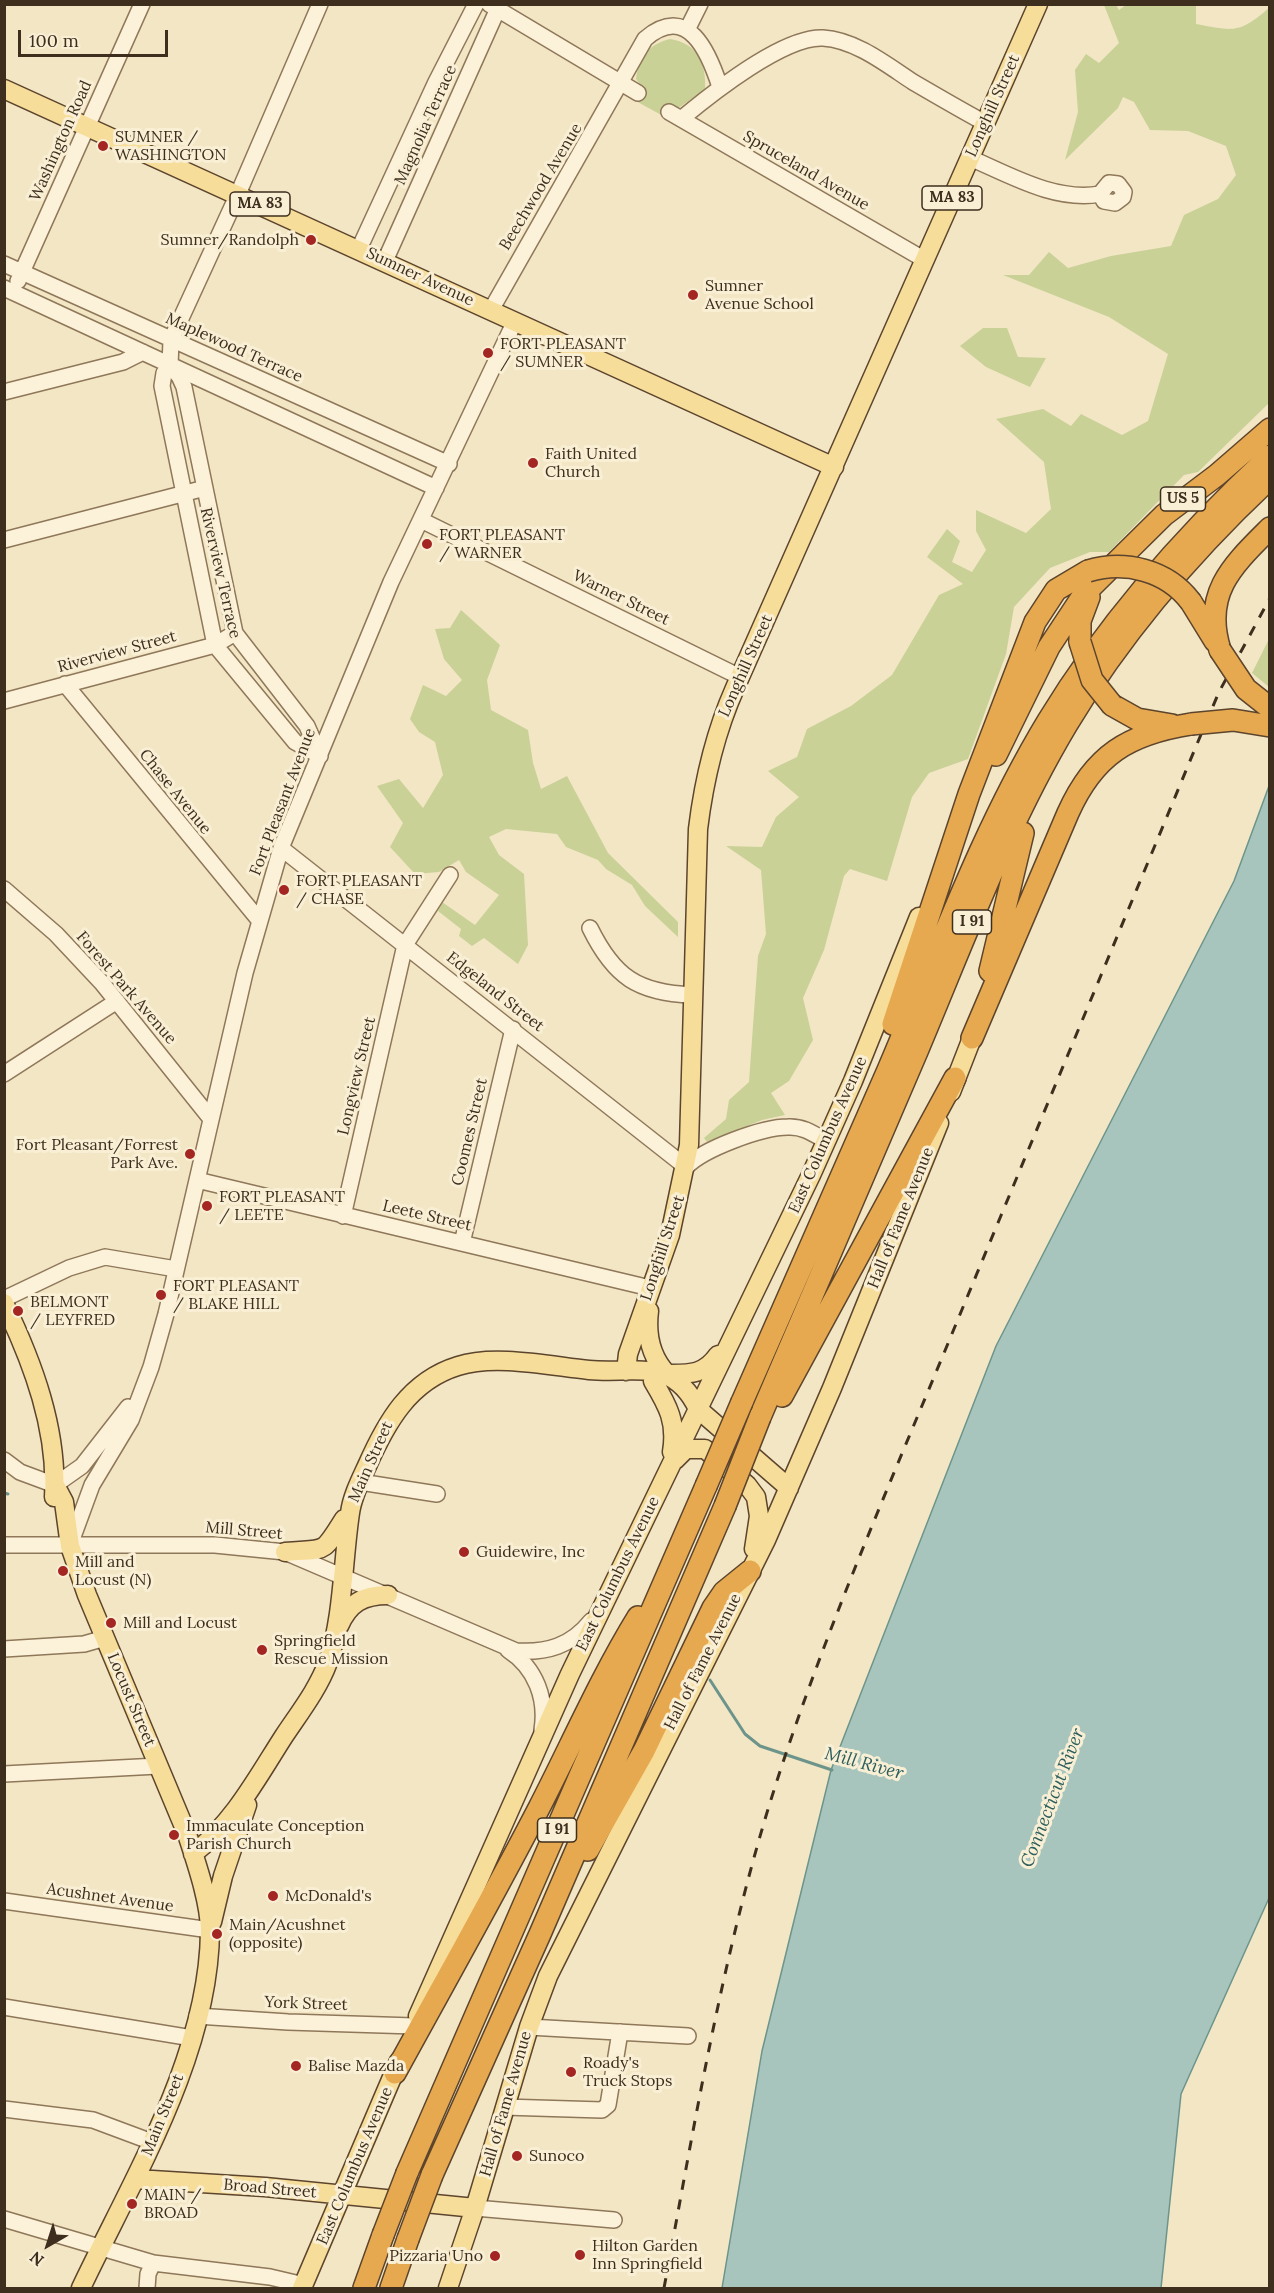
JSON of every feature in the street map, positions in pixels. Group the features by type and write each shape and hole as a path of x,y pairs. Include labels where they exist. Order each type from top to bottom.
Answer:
{"highway":[{"name":"US 5","path":"1269,429 1217,475 1164,514 1095,573 1082,613 1080,642 1092,680 1112,705 1145,722 1188,724 1233,720 1269,726"},
{"name":"I 91","path":"364,2289 407,2173 985,843 1047,722 1089,658 1137,596 1188,537 1269,456"},
{"name":"I 91","path":"391,2289 432,2175 540,1934 724,1506 764,1420 1005,845 1039,776 1077,708 1110,661 1164,592 1221,526 1269,478"},
{"path":"1220,650 1215,616 1222,584 1233,566 1269,528"},
{"path":"829,1199 925,934 945,864 976,772 1039,614 1056,590 1115,566 1144,570 1170,582 1191,602 1246,689 1269,708"},
{"path":"972,1038 1018,850 1077,708"},
{"path":"972,1038 1070,807 1087,777 1099,762 1120,746 1188,724"},
{"path":"764,1420 857,1264 956,1078"},
{"path":"395,2073 540,1807 606,1671 676,1556"},
{"path":"540,1934 634,1770 713,1608 724,1592 750,1571"},
{"path":"358,2289 380,2242"}],"main road":[{"name":"Longhill Street","path":"626,1371 628,1354 670,1235 686,1167 690,1132 698,829 703,790 720,726 1038,4"},
{"name":"Sumner Avenue","path":"4,88 834,467"},
{"name":"East Columbus Avenue","path":"303,2287 414,2026 540,1740 826,1141 922,909 945,864"},
{"name":"Hall of Fame Avenue","path":"448,2289 476,2208 529,2026 564,1942 750,1571 789,1488 868,1300 972,1038"},
{"path":"650,1288 647,1329 674,1423 672,1464"},
{"name":"Locust Street","path":"4,1301 33,1369 43,1401 55,1485 64,1502 70,1546 193,1854"},
{"name":"Main Street","path":"210,1930 193,1854 224,1826 259,1778 320,1680 334,1639 350,1510 377,1443 400,1405 426,1381 450,1368 474,1362 626,1371 650,1369 660,1378 693,1374 707,1369 736,1331"},
{"path":"660,1378 690,1392 698,1409 789,1488"},
{"path":"672,1464 686,1449 705,1449 751,1488 760,1511 750,1571"},
{"path":"285,1552 311,1552 326,1547 350,1510"},
{"path":"334,1639 343,1618 354,1603 369,1596 388,1595"},
{"name":"Main Street","path":"81,2289 136,2179 166,2111 192,2038 210,1930 230,1854 259,1778"},
{"name":"Broad Street","path":"136,2179 265,2187 476,2208"}],"street":[{"name":"Washington Road","path":"9,290 22,272 142,4"},
{"path":"170,366 171,340 238,194 320,4"},
{"name":"Magnolia Terrace","path":"359,249 436,82 476,4"},
{"path":"699,4 687,30 696,36 706,48 720,87 789,46 806,40 825,38 854,47 985,123"},
{"path":"496,6 638,93"},
{"name":"Magnolia Terrace","path":"385,261 496,6"},
{"name":"Beechwood Avenue","path":"491,310 637,51 650,35 669,27 687,30"},
{"name":"Spruceland Avenue","path":"720,87 675,115 925,260"},
{"path":"970,158 1047,190 1080,195 1100,194"},
{"name":"Maplewood Terrace","path":"4,264 449,464"},
{"path":"9,290 436,488"},
{"name":"Fort Pleasant Avenue","path":"70,1546 92,1485 131,1420 151,1367 259,920 281,848 362,648 515,321"},
{"path":"4,392 123,362 143,352"},
{"name":"Riverview Terrace","path":"170,366 179,376 184,387 235,633 307,726 320,756 295,742 215,645 162,386 164,373 170,366"},
{"path":"4,540 205,488"},
{"name":"Warner Street","path":"421,520 740,677"},
{"name":"Riverview Street","path":"4,701 215,645 235,633"},
{"name":"Chase Avenue","path":"65,684 259,920"},
{"name":"Edgeland Street","path":"281,848 686,1167"},
{"name":"Longview Street","path":"343,1216 405,945 450,874"},
{"name":"Forest Park Avenue","path":"4,889 56,934 117,1001 211,1119"},
{"path":"590,928 612,961 639,986 663,993 692,995"},
{"path":"4,1074 117,1001"},
{"name":"Coomes Street","path":"462,1243 513,1029"},
{"path":"686,1167 700,1155 773,1128 802,1128 826,1141"},
{"name":"Leete Street","path":"196,1180 650,1288"},
{"path":"4,1301 69,1268 105,1257 176,1269"},
{"name":"Fort Pleasant Avenue","path":"55,1485 82,1466 141,1390"},
{"path":"4,1460 20,1472 55,1485"},
{"path":"360,1482 437,1494"},
{"name":"Mill Street","path":"4,1545 215,1545 285,1552 516,1651 533,1652 562,1646 584,1631 601,1610"},
{"path":"4,1649 84,1644 105,1638"},
{"name":"Mill Street","path":"498,1644 522,1661 541,1691 544,1719 540,1740"},
{"path":"4,1774 158,1766"},
{"name":"Acushnet Avenue","path":"4,1900 210,1930"},
{"path":"4,2007 192,2038"},
{"name":"York Street","path":"197,2016 288,2022 414,2026"},
{"path":"529,2026 688,2036"},
{"path":"504,2107 602,2110 608,2105 620,2032"},
{"path":"4,2109 93,2120 152,2142"},
{"path":"476,2208 614,2220"},
{"path":"4,2219 153,2263 270,2277 303,2287"},
{"path":"147,2289 148,2274 153,2263"}],"green space":[{"path":"1104,5 1116,5 1119,10 1126,5 1196,5 1196,24 1228,29 1243,26 1269,8 1269,403 1198,472 1184,475 1109,552 1090,552 1050,568 1014,607 1006,654 968,759 929,773 912,797 887,881 850,869 844,876 824,950 803,998 813,1040 789,1081 771,1093 785,1115 762,1120 707,1142 704,1138 726,1119 729,1100 749,1082 758,956 766,934 761,870 726,846 762,847 776,817 799,797 768,771 797,757 807,729 851,706 892,675 939,595 963,584 927,557 947,529 960,541 952,562 972,572 986,550 976,531 976,510 1026,533 1051,509 1044,462 996,419 1043,409 1071,426 1081,414 1122,435 1148,421 1168,354 1109,317 1003,275 1029,275 1049,252 1068,268 1111,256 1171,246 1184,215 1218,199 1236,175 1226,146 1188,131 1150,130 1134,102 1123,97 1118,108 1065,160 1078,112 1075,70 1086,54 1099,63 1119,43"},
{"path":"670,39 687,45 698,56 704,72 705,90 665,117 634,100 642,87 636,79 643,58 656,44"},
{"path":"983,328 1007,328 1018,357 1046,358 1030,387 986,367 960,346"},
{"path":"461,610 500,645 487,680 491,710 528,730 533,763 541,789 567,776 608,853 678,922 678,937 645,906 632,885 606,869 598,860 566,847 557,834 506,829 489,837 499,855 524,874 528,945 518,964 484,938 472,946 459,936 461,929 438,911 442,902 475,925 499,895 466,872 459,860 439,872 415,874 390,847 403,823 377,786 399,779 423,808 443,775 435,742 419,732 410,719 423,685 446,696 462,680 444,659 435,629 450,628"},
{"path":"1269,639 1270,687 1252,673"}],"water":[{"name":"Connecticut River","path":"1269,786 1269,1898 1181,2094 1161,2288 722,2288 762,2051 831,1770 996,1346 1234,881"}],"waterway":[{"name":"Mill River","path":"4,1493 8,1494"},
{"name":"Mill River","path":"710,1680 745,1734 760,1746 832,1770"}],"railway":[{"path":"664,2288 710,2045 737,1925 769,1806 808,1691 874,1521 1197,744 1219,692 1270,598"}],"place":[{"name":"SUMNER / WASHINGTON","path":"103,146"},
{"name":"Sumner/Randolph","path":"311,240"},
{"name":"Sumner Avenue School","path":"693,295"},
{"name":"FORT PLEASANT / SUMNER","path":"488,353"},
{"name":"Faith United Church","path":"533,463"},
{"name":"FORT PLEASANT / WARNER","path":"427,544"},
{"name":"FORT PLEASANT / CHASE","path":"284,890"},
{"name":"Fort Pleasant/Forrest Park Ave.","path":"190,1154"},
{"name":"FORT PLEASANT / LEETE","path":"207,1206"},
{"name":"FORT PLEASANT / BLAKE HILL","path":"161,1295"},
{"name":"BELMONT / LEYFRED","path":"18,1311"},
{"name":"Guidewire, Inc","path":"464,1552"},
{"name":"Mill and Locust (N)","path":"63,1571"},
{"name":"Mill and Locust","path":"111,1623"},
{"name":"Springfield Rescue Mission","path":"262,1650"},
{"name":"Immaculate Conception Parish Church","path":"174,1835"},
{"name":"McDonald's","path":"273,1896"},
{"name":"Main/Acushnet (opposite)","path":"217,1934"},
{"name":"Balise Mazda","path":"296,2066"},
{"name":"Roady's Truck Stops","path":"571,2072"},
{"name":"Sunoco","path":"517,2156"},
{"name":"MAIN / BROAD","path":"132,2204"},
{"name":"Hilton Garden Inn Springfield","path":"580,2255"},
{"name":"Pizzaria Uno","path":"495,2256"}]}
